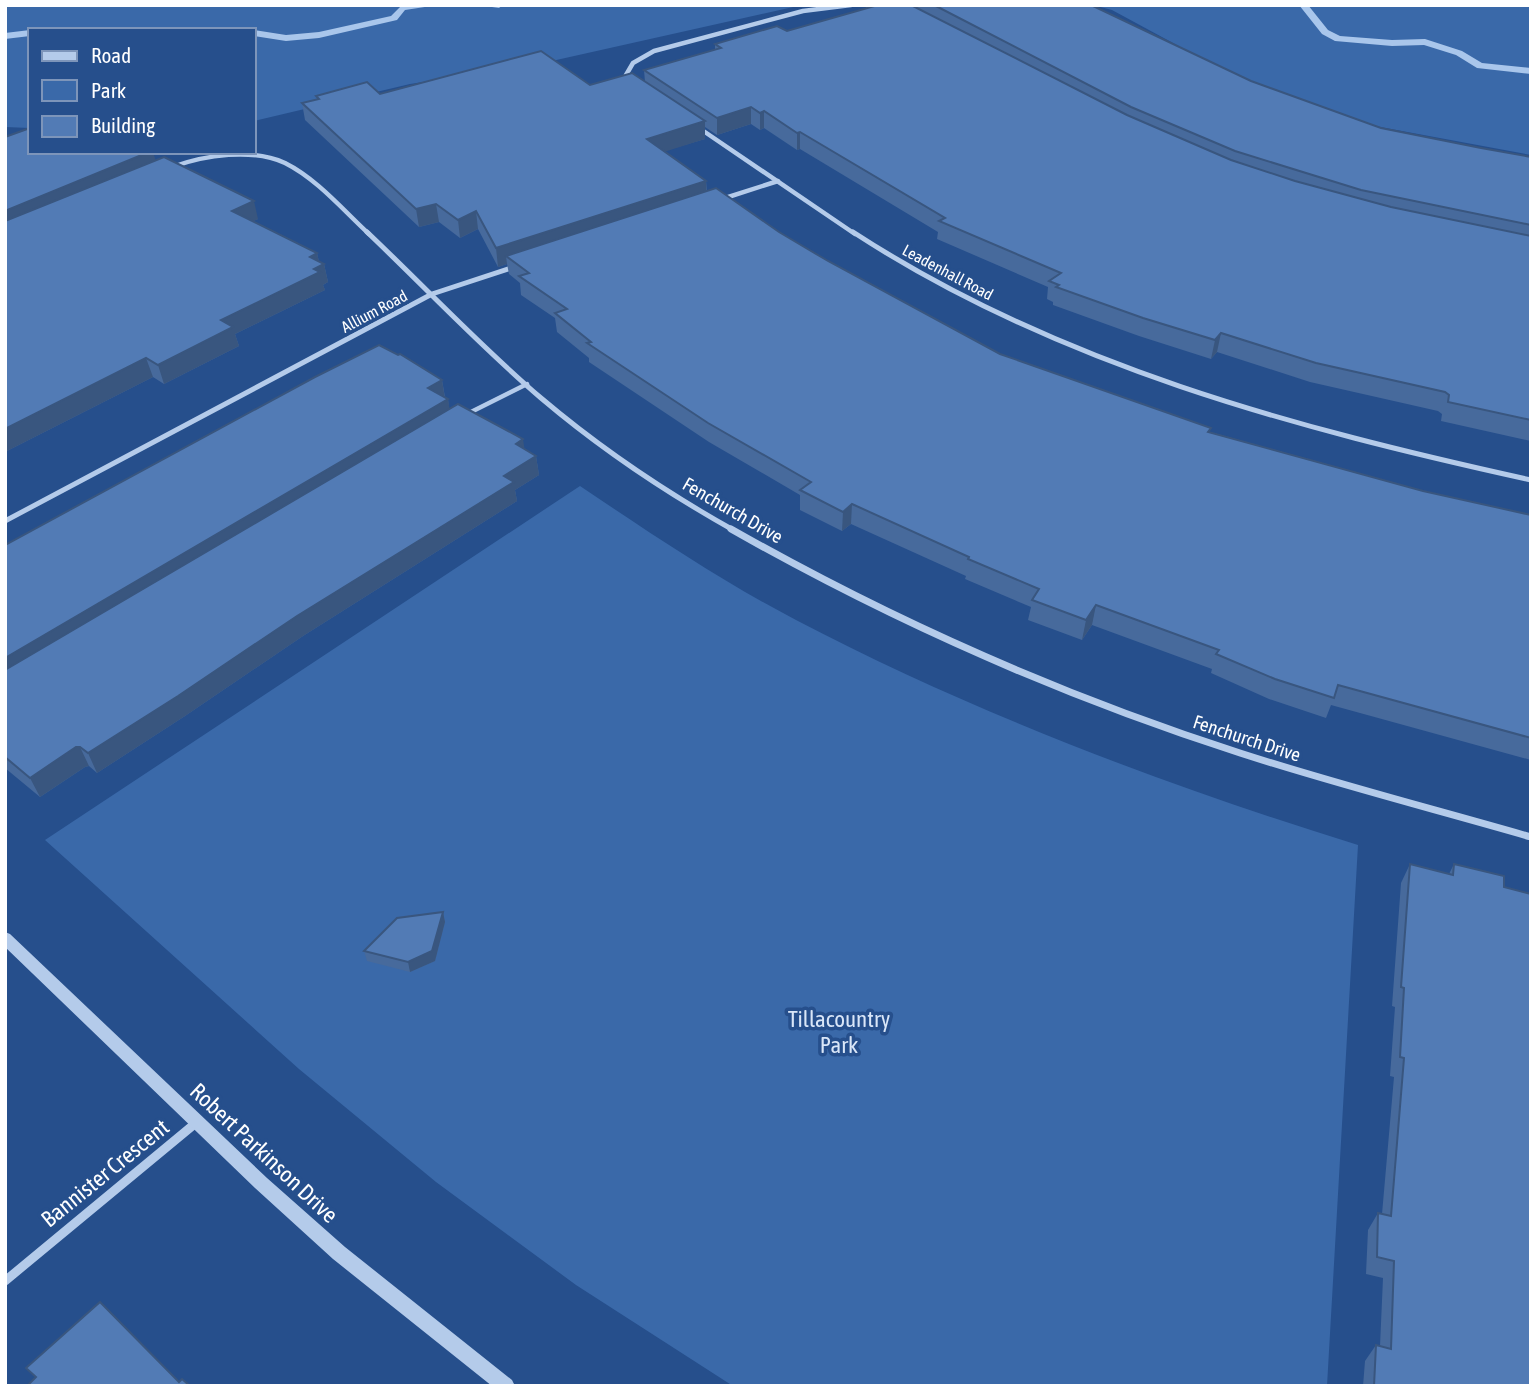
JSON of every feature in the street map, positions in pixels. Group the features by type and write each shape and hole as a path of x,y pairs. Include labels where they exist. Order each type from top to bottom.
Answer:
{"street":[{"path":"637,87 626,75 628,68 635,60 654,51 803,11 851,5"},
{"path":"867,5 893,8"},
{"name":"Leadenhall Road","path":"691,123 926,277 1068,343 1160,379 1278,418 1363,442 1531,480"},
{"name":"Fenchurch Drive","path":"166,170 201,159 226,156 278,161 310,179 527,384 578,427 673,494 811,573 918,627 1036,677 1198,739 1274,764 1531,837"},
{"path":"708,203 778,181"},
{"name":"Allium Road","path":"5,521 432,294 524,264"},
{"name":"Robert Parkinson Drive","path":"5,938 197,1122 339,1253 506,1386"},
{"name":"Bannister Crescent","path":"5,1281 197,1122"}],"lane":[{"path":"463,416 527,384"}],"green space":[{"path":"5,5 802,5 534,65 410,84 256,121 256,28 28,28 28,128 5,127"},
{"path":"1093,5 1531,5 1531,155 1375,126 1247,83 1112,10"},
{"name":"Tillacountry Park","path":"580,486 686,556 768,605 933,686 1002,717 1143,772 1358,845 1327,1386 733,1386 576,1285 436,1182 299,1069 45,840"}],"building":[{"path":"878,5 911,5 1127,115 1231,160 1295,181 1391,207 1531,236 1531,420 1448,402 1449,395 1445,392 1316,363 1221,333 1215,340 1056,287 1059,285 1049,281 1061,273 939,221 945,218 800,132 797,133 764,111 760,113 751,107 717,118 644,70 721,48 715,44 777,26 787,31"},
{"path":"934,5 1091,5 1251,81 1381,128 1531,157 1531,225 1361,190 1235,151 1131,107"},
{"path":"541,51 590,85 632,73 705,121 647,139 706,181 496,248 476,211 458,220 436,204 416,209 302,103 319,99 316,96 367,82 380,94"},
{"path":"28,129 28,154 144,154 5,211 5,137"},
{"path":"164,157 254,201 232,211 317,253 310,257 324,264 314,269 320,272 221,320 233,327 158,365 146,358 5,429 5,221"},
{"path":"716,188 779,232 828,261 1000,354 1211,428 1208,432 1423,491 1531,515 1531,738 1338,685 1334,698 1275,679 1216,654 1219,650 1096,605 1086,620 1032,600 1039,589 852,504 843,512 800,490 811,482 708,423 587,343 591,342 555,313 567,309 519,276 529,273 506,256"},
{"path":"379,345 400,354 442,380 428,388 448,399 5,658 5,545"},
{"path":"458,404 523,439 516,444 536,456 504,476 514,482 297,616 88,753 76,747 30,778 5,757 5,670"},
{"path":"1410,864 1453,875 1454,864 1504,876 1504,887 1531,894 1531,1386 1374,1386 1376,1345 1391,1349 1394,1261 1377,1257 1378,1213 1391,1216 1404,1058 1400,1057 1404,988 1401,987"},
{"path":"443,912 432,951 408,962 364,951 397,918"},
{"path":"100,1302 179,1382 182,1379 190,1386 27,1386 36,1377 26,1368"}],"waterway":[{"path":"256,33 286,38 319,35 394,18 402,8 434,5"},
{"path":"482,5 499,5"},
{"path":"1303,5 1325,32 1338,39 1392,43 1425,42 1459,53 1480,66 1531,71"},
{"path":"5,36 28,33"}]}
